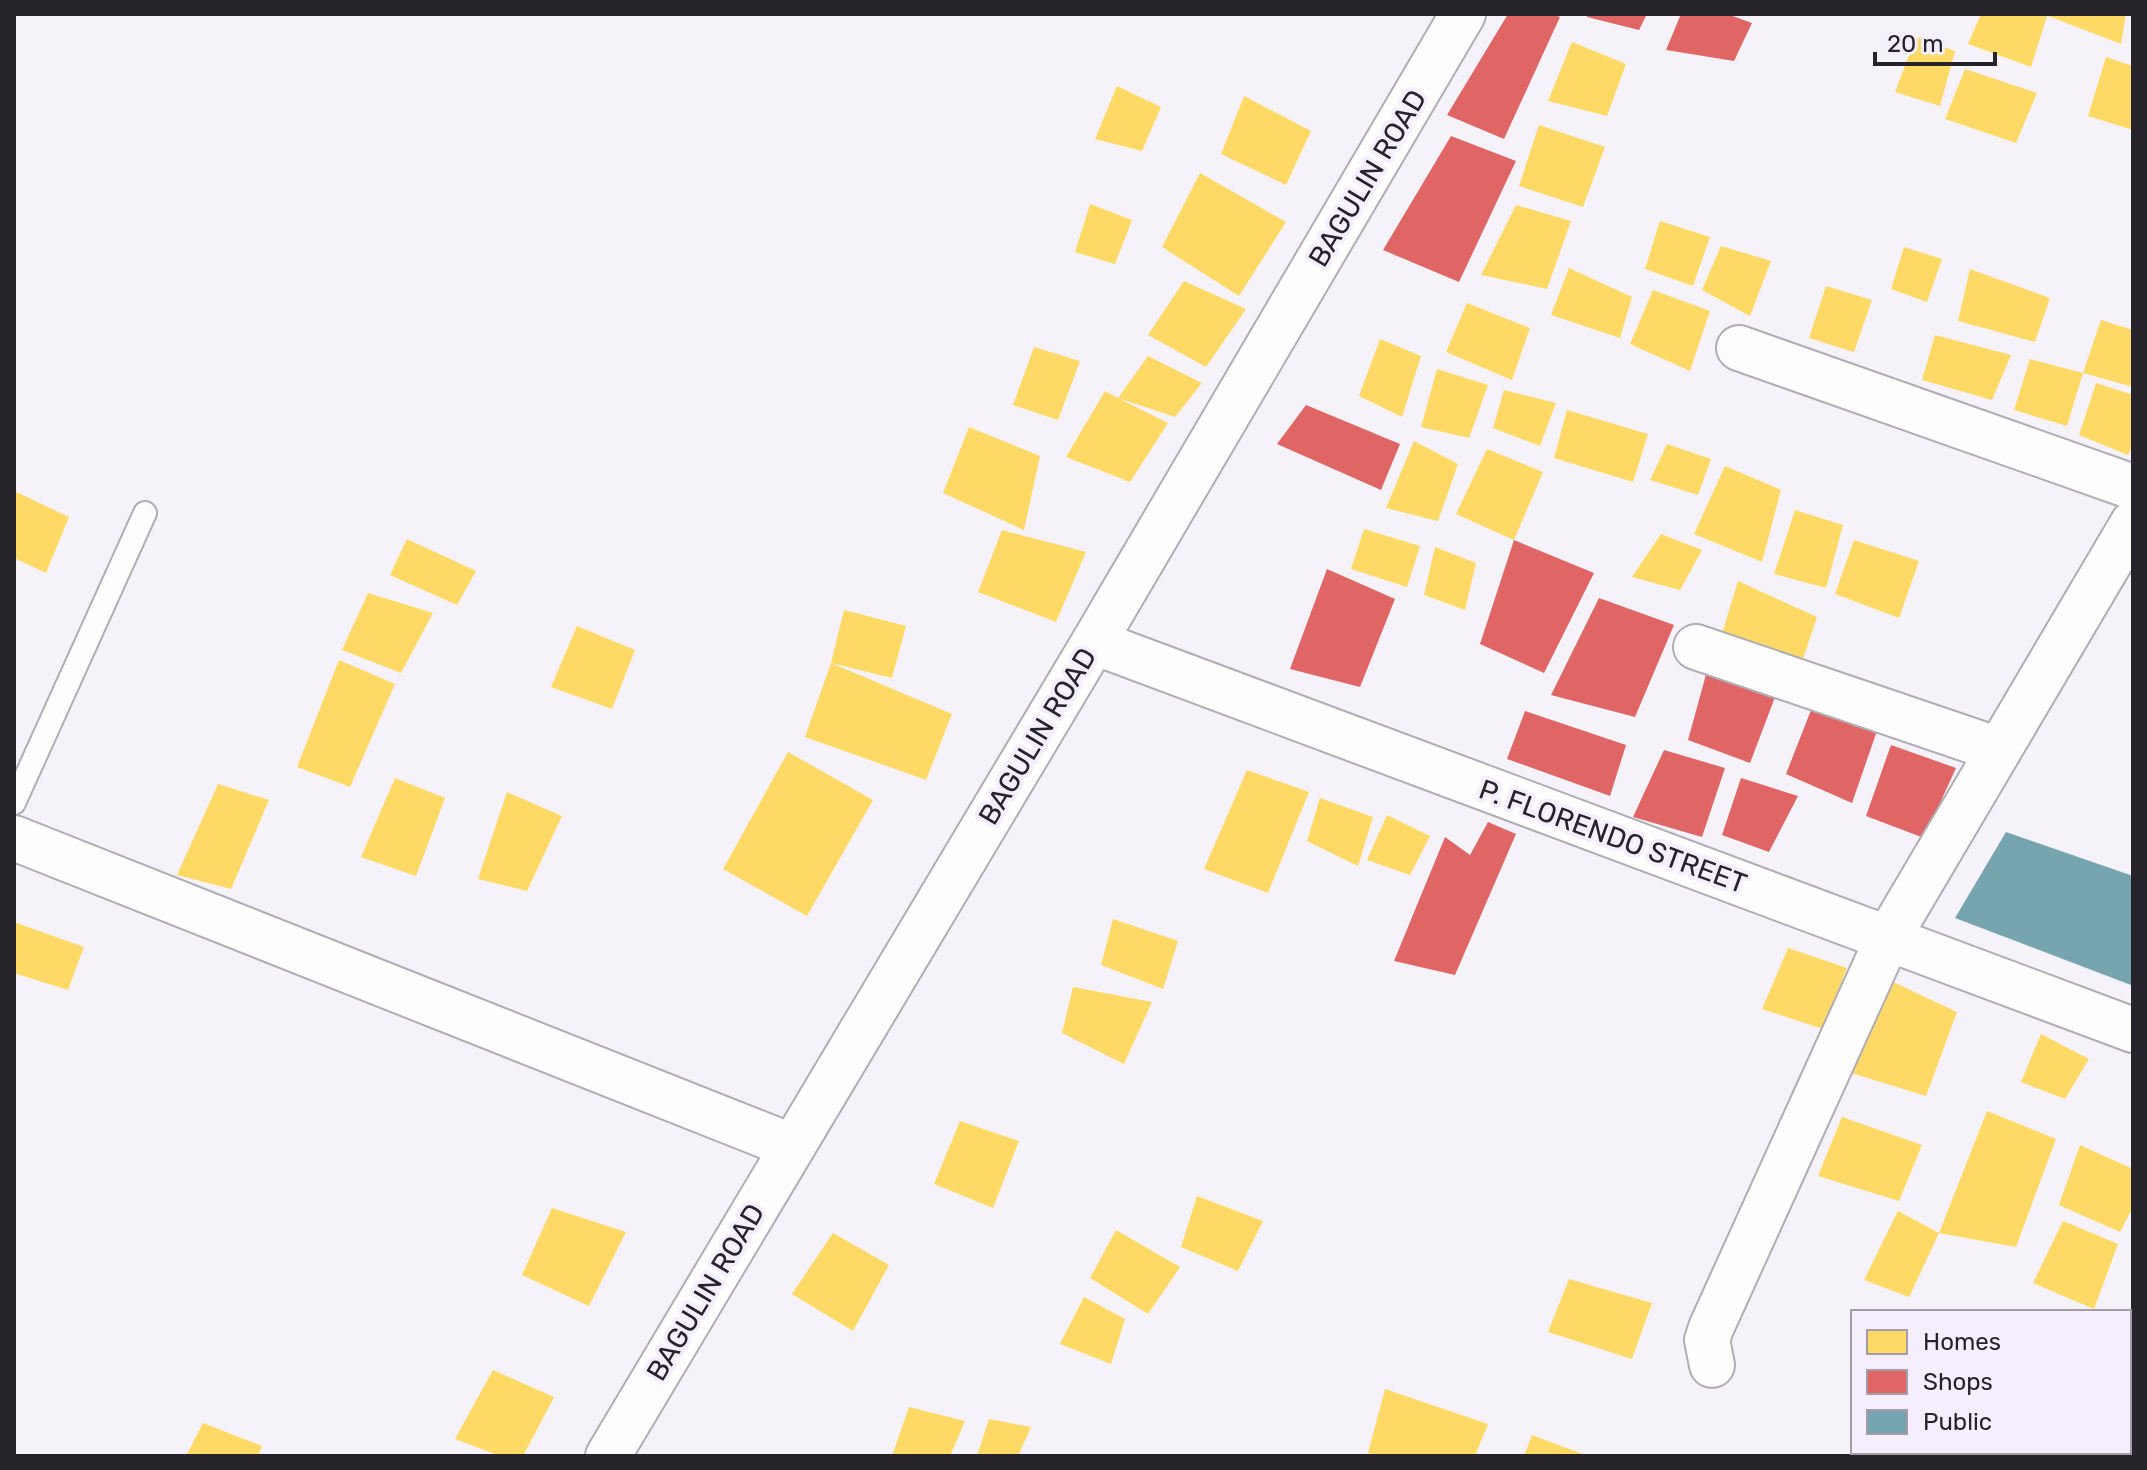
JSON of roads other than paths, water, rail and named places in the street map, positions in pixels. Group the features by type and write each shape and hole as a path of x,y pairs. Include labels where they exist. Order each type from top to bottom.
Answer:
{"street":[{"name":"BAGULIN ROAD","path":"608,1456 1094,642 1463,14"},
{"path":"1739,348 2133,487"},
{"path":"1712,1365 1707,1340 1711,1328 1888,938 2133,523"},
{"name":"P. FLORENDO STREET","path":"1094,642 2133,1030"},
{"path":"1696,647 1999,750"},
{"path":"14,838 791,1146"}],"lane":[{"path":"14,803 145,513"}]}
